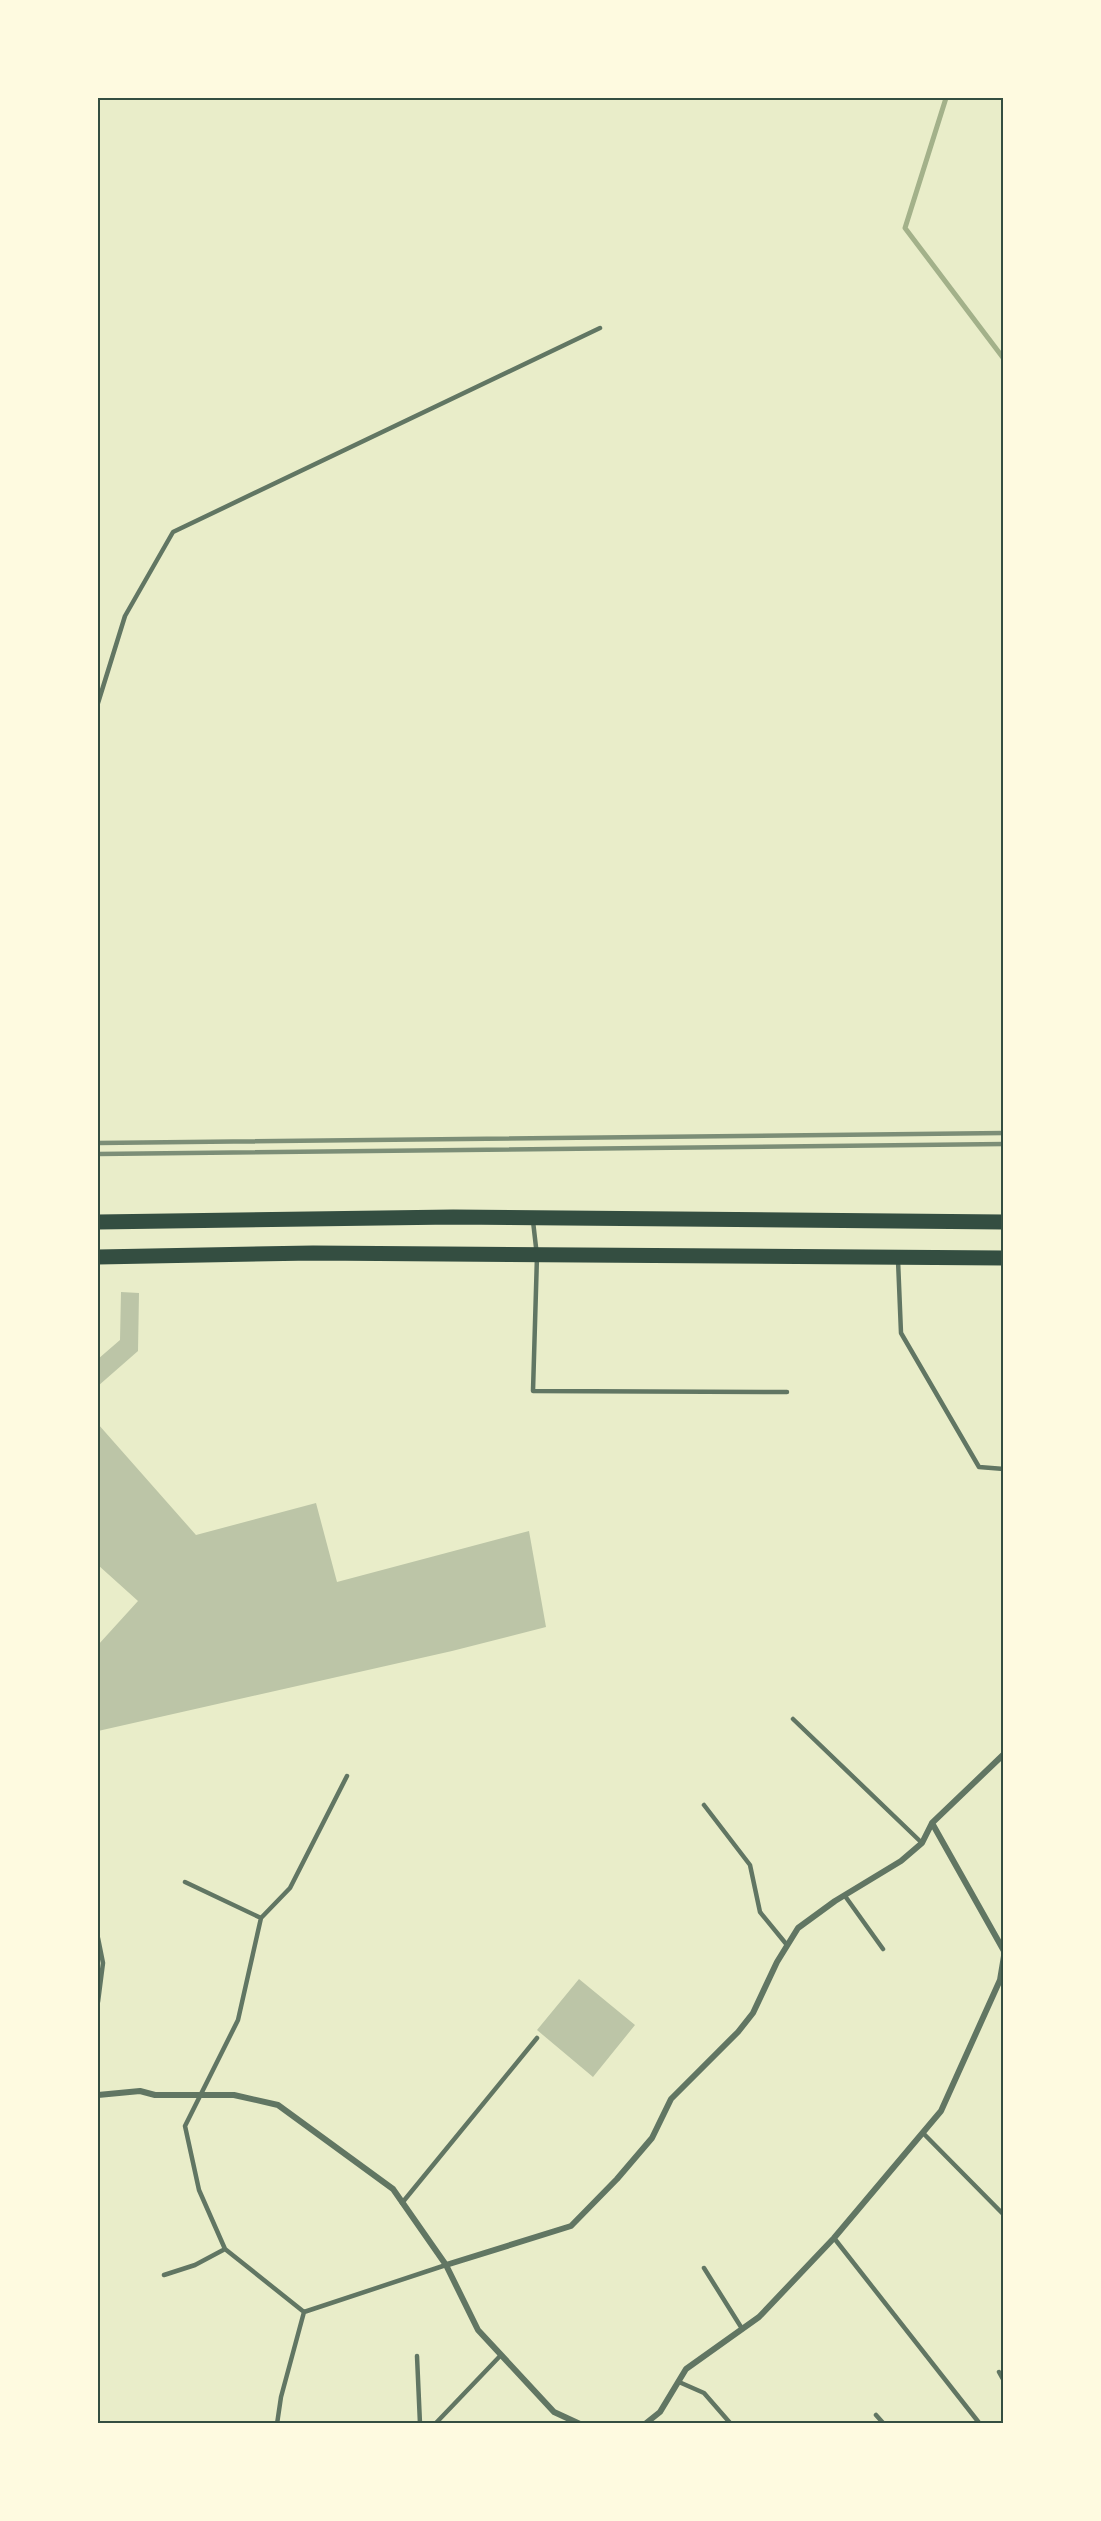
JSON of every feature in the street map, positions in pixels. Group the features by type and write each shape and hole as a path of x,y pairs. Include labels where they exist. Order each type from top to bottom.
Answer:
{"main road":[{"path":"98,1222 533,1217 1004,1222"},
{"path":"98,1257 313,1253 1004,1258"}],"street":[{"path":"446,2265 571,2226 617,2179 652,2138 671,2099 738,2032 753,2013 798,1928 901,1861 922,1844 932,1823 1004,1754"},
{"path":"932,1823 1004,1951"},
{"path":"645,2424 660,2412 686,2369 741,2327 759,2317 834,2238 941,2111 1000,1980 1004,1956"},
{"path":"98,2095 140,2091 155,2095 234,2094 278,2105 393,2189 446,2265 477,2330 554,2412 580,2424"}],"lane":[{"path":"98,703 125,616 173,532 600,328"},
{"path":"533,1217 537,1256 533,1391 787,1392"},
{"path":"898,1257 901,1333 979,1467 1004,1469"},
{"path":"793,1719 922,1844"},
{"path":"304,2312 225,2249 199,2190 185,2126 238,2020 261,1918 290,1888 347,1776"},
{"path":"704,1805 750,1865 760,1912 788,1945"},
{"path":"185,1882 261,1918"},
{"path":"845,1896 883,1949"},
{"path":"98,1938 102,1962 98,2002"},
{"path":"402,2203 537,2038"},
{"path":"923,2133 1004,2215"},
{"path":"834,2238 980,2424"},
{"path":"164,2275 195,2265 225,2249"},
{"path":"304,2312 446,2265"},
{"path":"704,2268 741,2327"},
{"path":"277,2424 280,2397 304,2312"},
{"path":"435,2424 501,2355"},
{"path":"417,2356 420,2424"},
{"path":"999,2372 1004,2381"},
{"path":"679,2382 704,2393 731,2424"},
{"path":"876,2415 884,2424"}],"building":[{"path":"121,1292 139,1293 138,1351 98,1386 98,1359 120,1340"},
{"path":"98,1424 196,1535 316,1503 337,1582 529,1531 546,1627 452,1651 98,1731 98,1645 138,1601 98,1565"},
{"path":"579,1979 635,2025 593,2077 537,2030"}],"waterway":[{"path":"946,98 905,228 1004,359"}],"railway":[{"path":"98,1143 1004,1133"},
{"path":"98,1154 1004,1144"}]}
